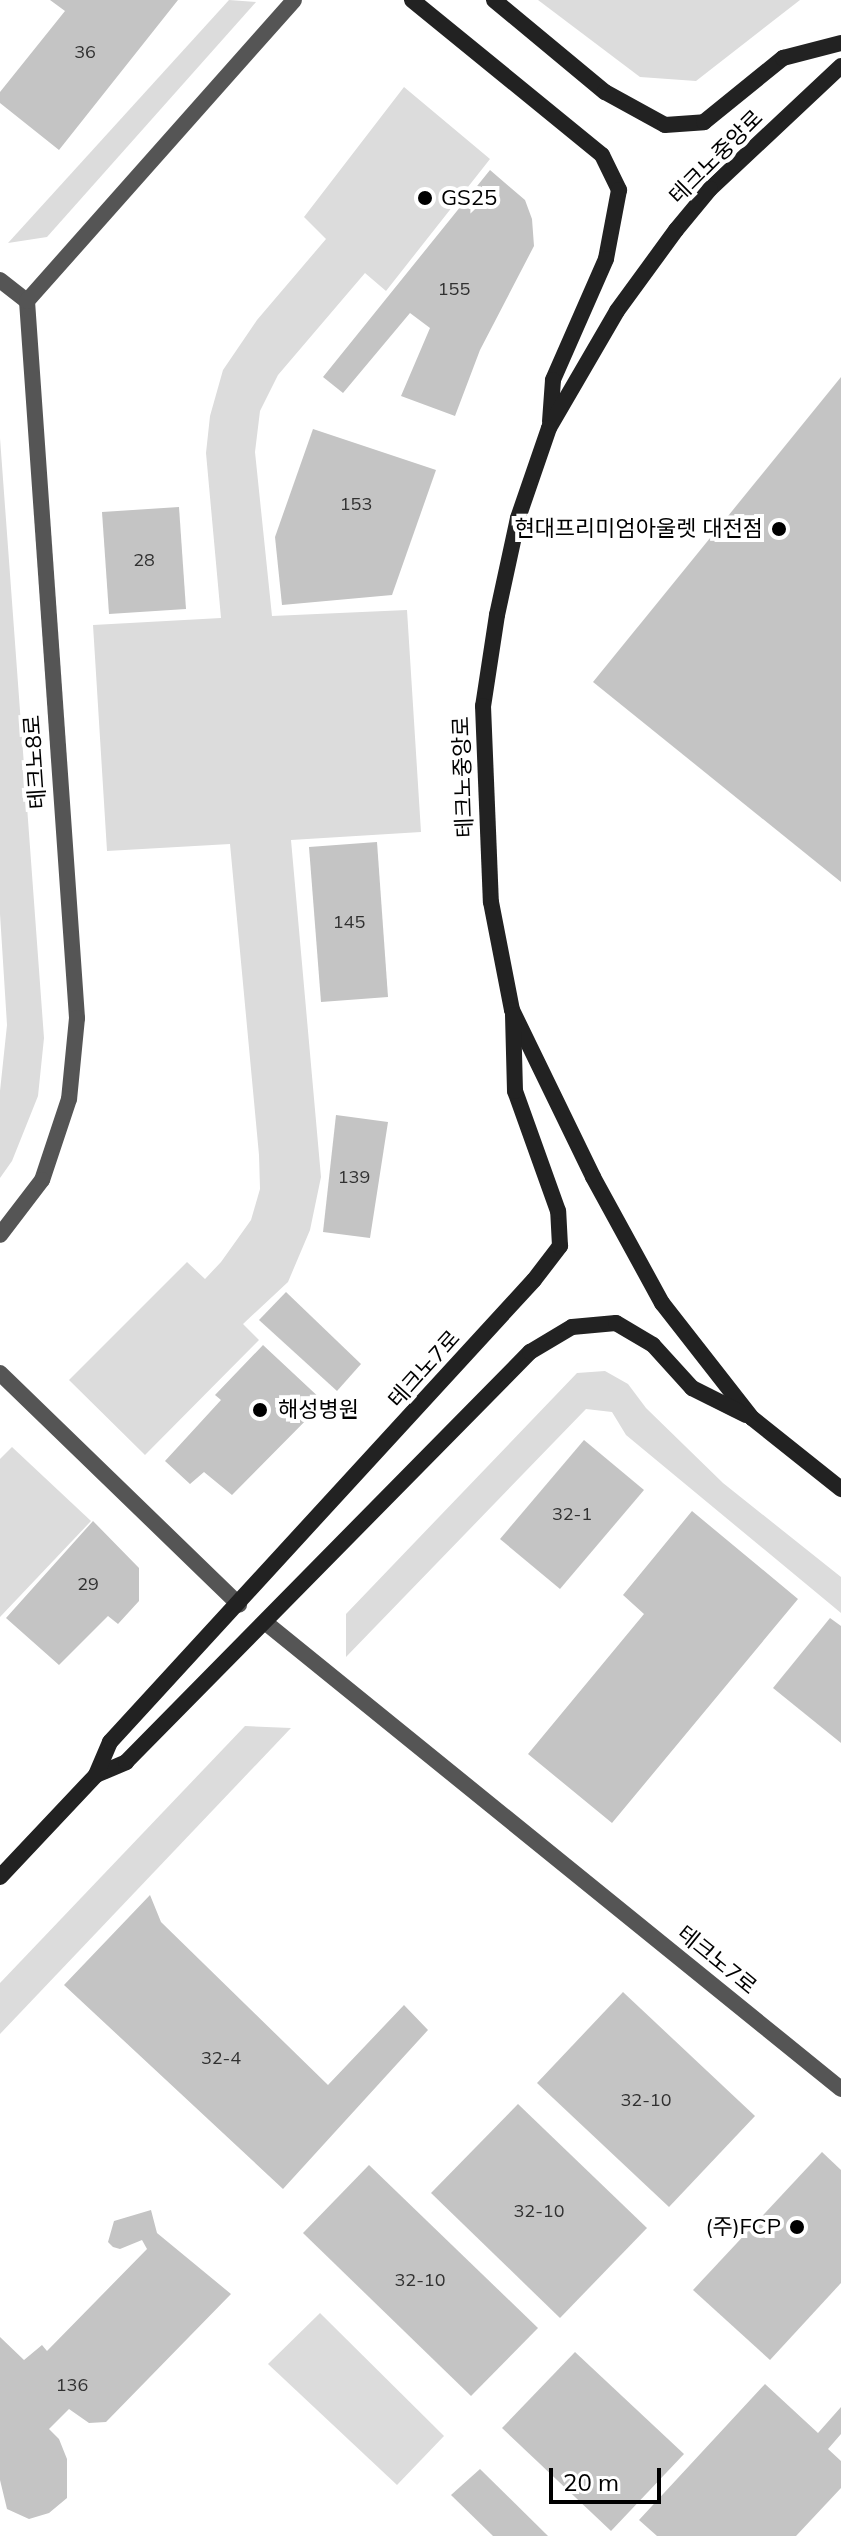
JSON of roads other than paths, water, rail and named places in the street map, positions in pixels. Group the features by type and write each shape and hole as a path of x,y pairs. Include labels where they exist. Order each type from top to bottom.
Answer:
{"main road":[{"path":"412,0 602,155 619,190 606,259 553,380 549,428"},
{"path":"494,0 605,92 665,125 704,122 783,58 841,43"},
{"name":"테크노중앙로","path":"841,66 710,189 676,230 617,311 549,428 518,518 497,615 483,706 491,902 512,1010 593,1177 662,1303 752,1418 841,1489"},
{"name":"테크노7로","path":"0,1877 96,1775 110,1742 239,1605 534,1280 560,1246 558,1211 515,1091 512,1010"},
{"name":"테크노7로","path":"96,1775 126,1762 530,1352 572,1327 616,1323 653,1345 692,1388 752,1418"}],"street":[{"path":"0,280 27,301 294,0"},
{"name":"테크노8로","path":"0,1235 42,1180 69,1099 77,1018 27,301"},
{"path":"0,1373 239,1605"},
{"name":"테크노7로","path":"266,1623 841,2089"}],"place":[{"name":"GS25","path":"425,198"},
{"name":"현대프리미엄아울렛 대전점","path":"779,529"},
{"name":"해성병원","path":"260,1410"},
{"name":"(주)FCP","path":"797,2227"}]}
